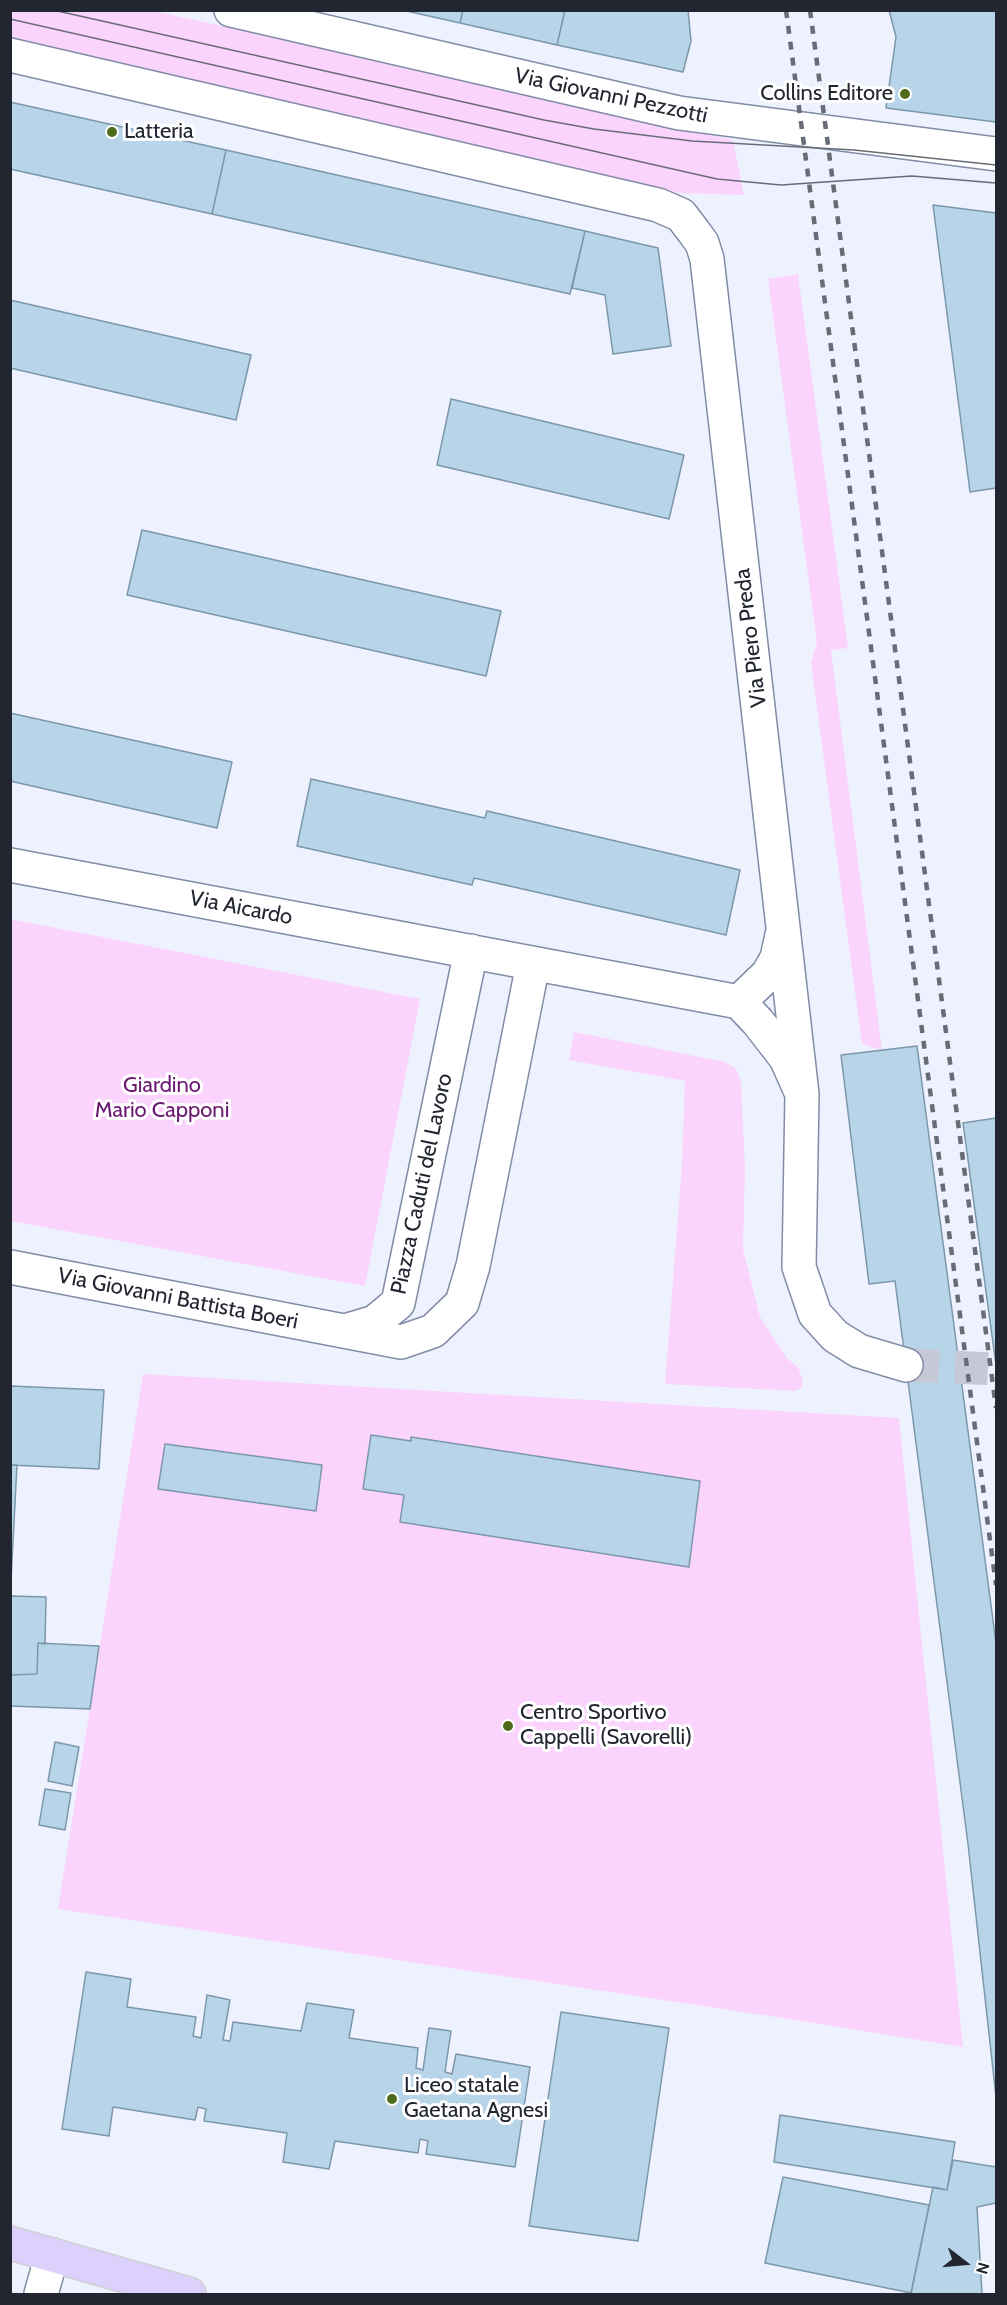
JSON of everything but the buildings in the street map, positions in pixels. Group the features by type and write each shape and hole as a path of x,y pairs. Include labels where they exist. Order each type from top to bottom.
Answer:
{"main road":[{"path":"10,2243 189,2295"}],"street":[{"name":"Via Giovanni Pezzotti","path":"231,10 680,113 996,154"},
{"name":"Via Piero Preda","path":"10,55 658,205 681,215 702,243 707,259 802,1094"},
{"name":"Via Aicardo","path":"10,865 471,951"},
{"path":"739,1002 768,974 777,958 784,925"},
{"path":"471,951 739,1002 786,1058 802,1094 799,1267 815,1314 835,1336 859,1351 906,1365"},
{"name":"Piazza Caduti del Lavoro","path":"345,1331 375,1322 398,1303 471,951"},
{"path":"345,1331 401,1342 433,1331 462,1303 474,1266 533,964"},
{"name":"Via Giovanni Battista Boeri","path":"10,1267 345,1331"},
{"path":"41,2295 52,2255"}],"green space":[{"path":"11,11 154,11 733,140 744,195 680,193 11,41"},
{"path":"798,274 848,648 831,650 882,1050 862,1044 811,663 817,642 768,279"},
{"name":"Giardino Mario Capponi","path":"10,919 420,999 365,1286 11,1221"},
{"path":"574,1032 725,1062 736,1069 741,1081 745,1170 743,1249 760,1317 786,1357 799,1369 803,1382 801,1388 795,1391 665,1384 682,1163 685,1081 569,1060"},
{"name":"Centro Sportivo Cappelli (Savorelli)","path":"143,1374 899,1418 963,2047 58,1909"}],"tunnel":[{"path":"906,1365 996,1369"}],"tram line":[{"path":"53,10 544,120 594,129 692,141 854,150 996,165"},
{"path":"10,19 717,179 781,185 912,176 996,183"}],"railway":[{"path":"786,10 996,1585"},
{"path":"810,10 996,1408"}],"place":[{"name":"Collins Editore","path":"905,94"},
{"name":"Latteria","path":"112,132"},
{"name":"Centro Sportivo Cappelli (Savorelli)","path":"508,1726"},
{"name":"Liceo statale Gaetana Agnesi","path":"392,2099"}]}
